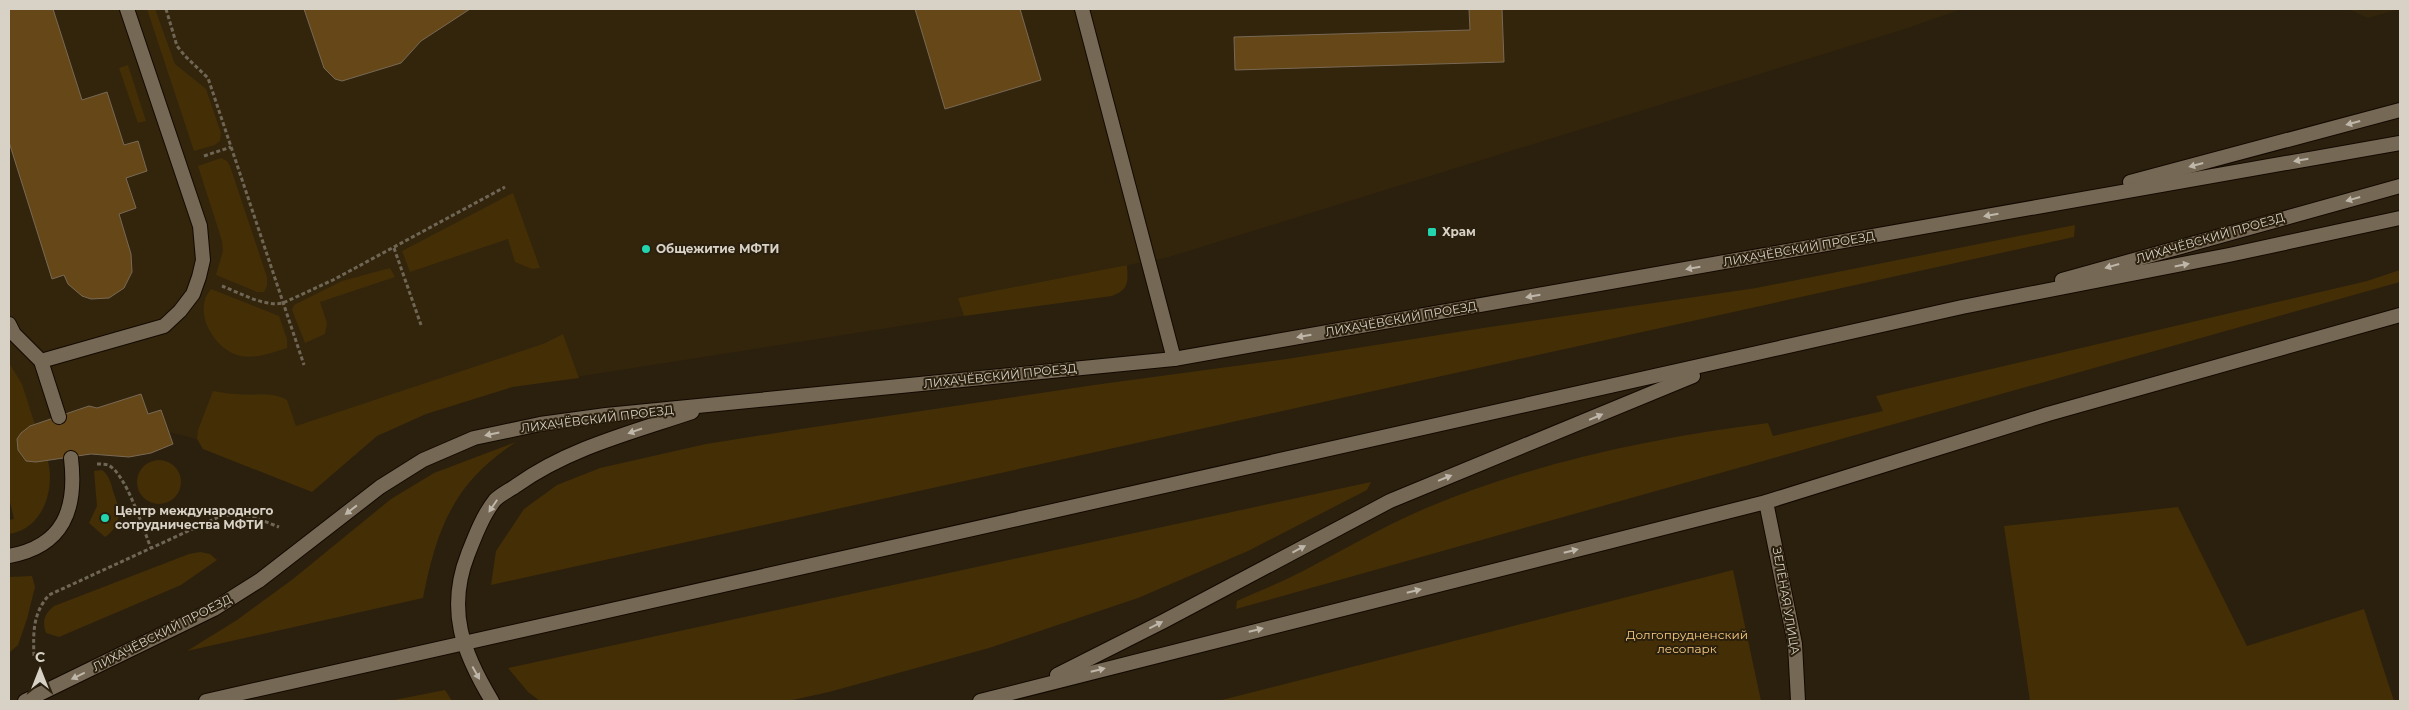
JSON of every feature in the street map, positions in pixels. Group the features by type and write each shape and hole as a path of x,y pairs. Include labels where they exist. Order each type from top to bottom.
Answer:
{"main road":[{"path":"41,361 164,326 180,311 193,294 201,269 203,260 200,226 127,9"},
{"path":"1082,9 1174,359"},
{"name":"ЛИХАЧЁВСКИЙ ПРОЕЗД","path":"2039,207 2400,110"},
{"name":"ЛИХАЧЁВСКИЙ ПРОЕЗД","path":"25,701 214,609 260,580 380,487 423,460 474,438 540,424 606,415 1174,359 2400,143"},
{"name":"ЛИХАЧЁВСКИЙ ПРОЕЗД","path":"1962,307 2400,186"},
{"name":"ЛИХАЧЁВСКИЙ ПРОЕЗД","path":"206,701 1729,361 1962,307 2229,256 2400,218"},
{"path":"980,701 1766,502 2048,414 2400,315"},
{"path":"9,324 14,334 41,361 59,417"},
{"path":"1034,686 1164,621 1390,500 1729,361"},
{"path":"492,701 474,670 463,644 457,608 461,571 476,532 496,500 535,472 589,447 714,405"},
{"path":"9,556 26,553 44,545 56,534 63,522 73,493 72,464"},
{"name":"ЗЕЛЁНАЯ УЛИЦА","path":"1766,502 1795,644 1798,701"}],"path":[{"path":"166,9 177,46 208,78 304,365"},
{"path":"203,156 231,147"},
{"path":"214,283 261,301 276,304 283,303 333,280 505,187"},
{"path":"394,248 421,324"},
{"path":"72,464 107,464 116,471 124,482 151,548"},
{"path":"34,656 35,618 42,603 49,595 223,515 251,516 279,527"}],"shaded area":[{"path":"9,9 1962,9 1908,28 1169,257 959,298 964,316 512,387 426,414 377,436 216,444 169,432 173,444 151,453 129,457 91,454 9,464"},
{"path":"2348,9 2399,9 2368,18"}],"green space":[{"path":"147,9 155,9 175,64 206,89 221,133 220,141 215,145 194,151"},
{"path":"128,65 146,121 138,123 119,68"},
{"path":"221,158 227,161 230,166 267,277 267,286 264,292 257,292 216,275 223,251 222,241 198,166"},
{"path":"513,193 540,268 532,269 515,262 508,239 410,272 402,251"},
{"path":"2075,225 2074,237 491,585 496,551 524,509 557,485 600,468 706,444 801,429 1094,385 1287,359 1756,288"},
{"path":"1127,265 1126,285 1122,291 1112,296 964,316 958,298"},
{"path":"390,268 395,277 320,302 327,323 325,334 305,343 292,310 294,305 342,281"},
{"path":"2400,270 2400,282 1236,609 1237,601 1295,575 1408,516 1507,478 1593,454 1680,436 1768,423 1773,436 1883,411 1876,396 2367,281"},
{"path":"211,289 279,316 287,339 287,348 249,357 228,351 213,336 205,317 204,307"},
{"path":"563,334 579,378 512,387 426,414 377,436 312,492 203,449 197,439 198,430 213,391 281,397 287,400 296,426 543,344"},
{"path":"9,363 22,384 35,425 29,427 20,435 18,440 19,451 26,461 48,461 50,484 48,496 38,516 21,531 9,534 9,520 14,519 9,498"},
{"path":"516,442 477,474 463,491 452,509 442,528 435,549 423,598 187,651 237,620 293,579 391,499 434,473"},
{"path":"163,460 175,466 180,473 180,491 175,498 168,503 155,504 147,501 140,494 137,478 140,470 147,463"},
{"path":"102,470 109,479 118,510 115,527 105,537 89,523 97,506 94,471"},
{"path":"1371,482 1367,490 1248,551 1138,598 989,648 829,692 788,701 540,701 528,692 508,668"},
{"path":"2178,507 2247,646 2364,609 2394,701 2030,701 2004,526"},
{"path":"200,552 210,554 217,560 181,585 59,637 46,633 45,618 54,606 189,554"},
{"name":"Долгопрудненский лесопарк","path":"1733,570 1761,701 1218,701"},
{"path":"32,576 35,587 27,619 18,645 9,653 9,577"},
{"path":"445,690 452,701 389,701"}],"building":[{"path":"9,9 53,9 82,100 107,92 124,145 138,141 147,171 126,178 136,208 119,214 131,254 132,272 124,288 109,298 91,299 82,296 68,284 64,275 52,279 9,142"},
{"path":"304,9 470,9 421,41 401,63 342,81 335,79 324,68"},
{"path":"915,9 1020,9 1041,80 945,109"},
{"path":"1469,9 1502,9 1504,62 1235,70 1234,37 1470,30"},
{"path":"141,394 148,414 161,410 173,444 151,453 129,457 91,454 36,462 26,461 18,450 17,439 30,426 89,406 97,408"}],"place":[{"name":"Храм","path":"1432,232"},
{"name":"Общежитие МФТИ","path":"646,249"},
{"name":"Центр международного сотрудничества МФТИ","path":"105,518"}]}
